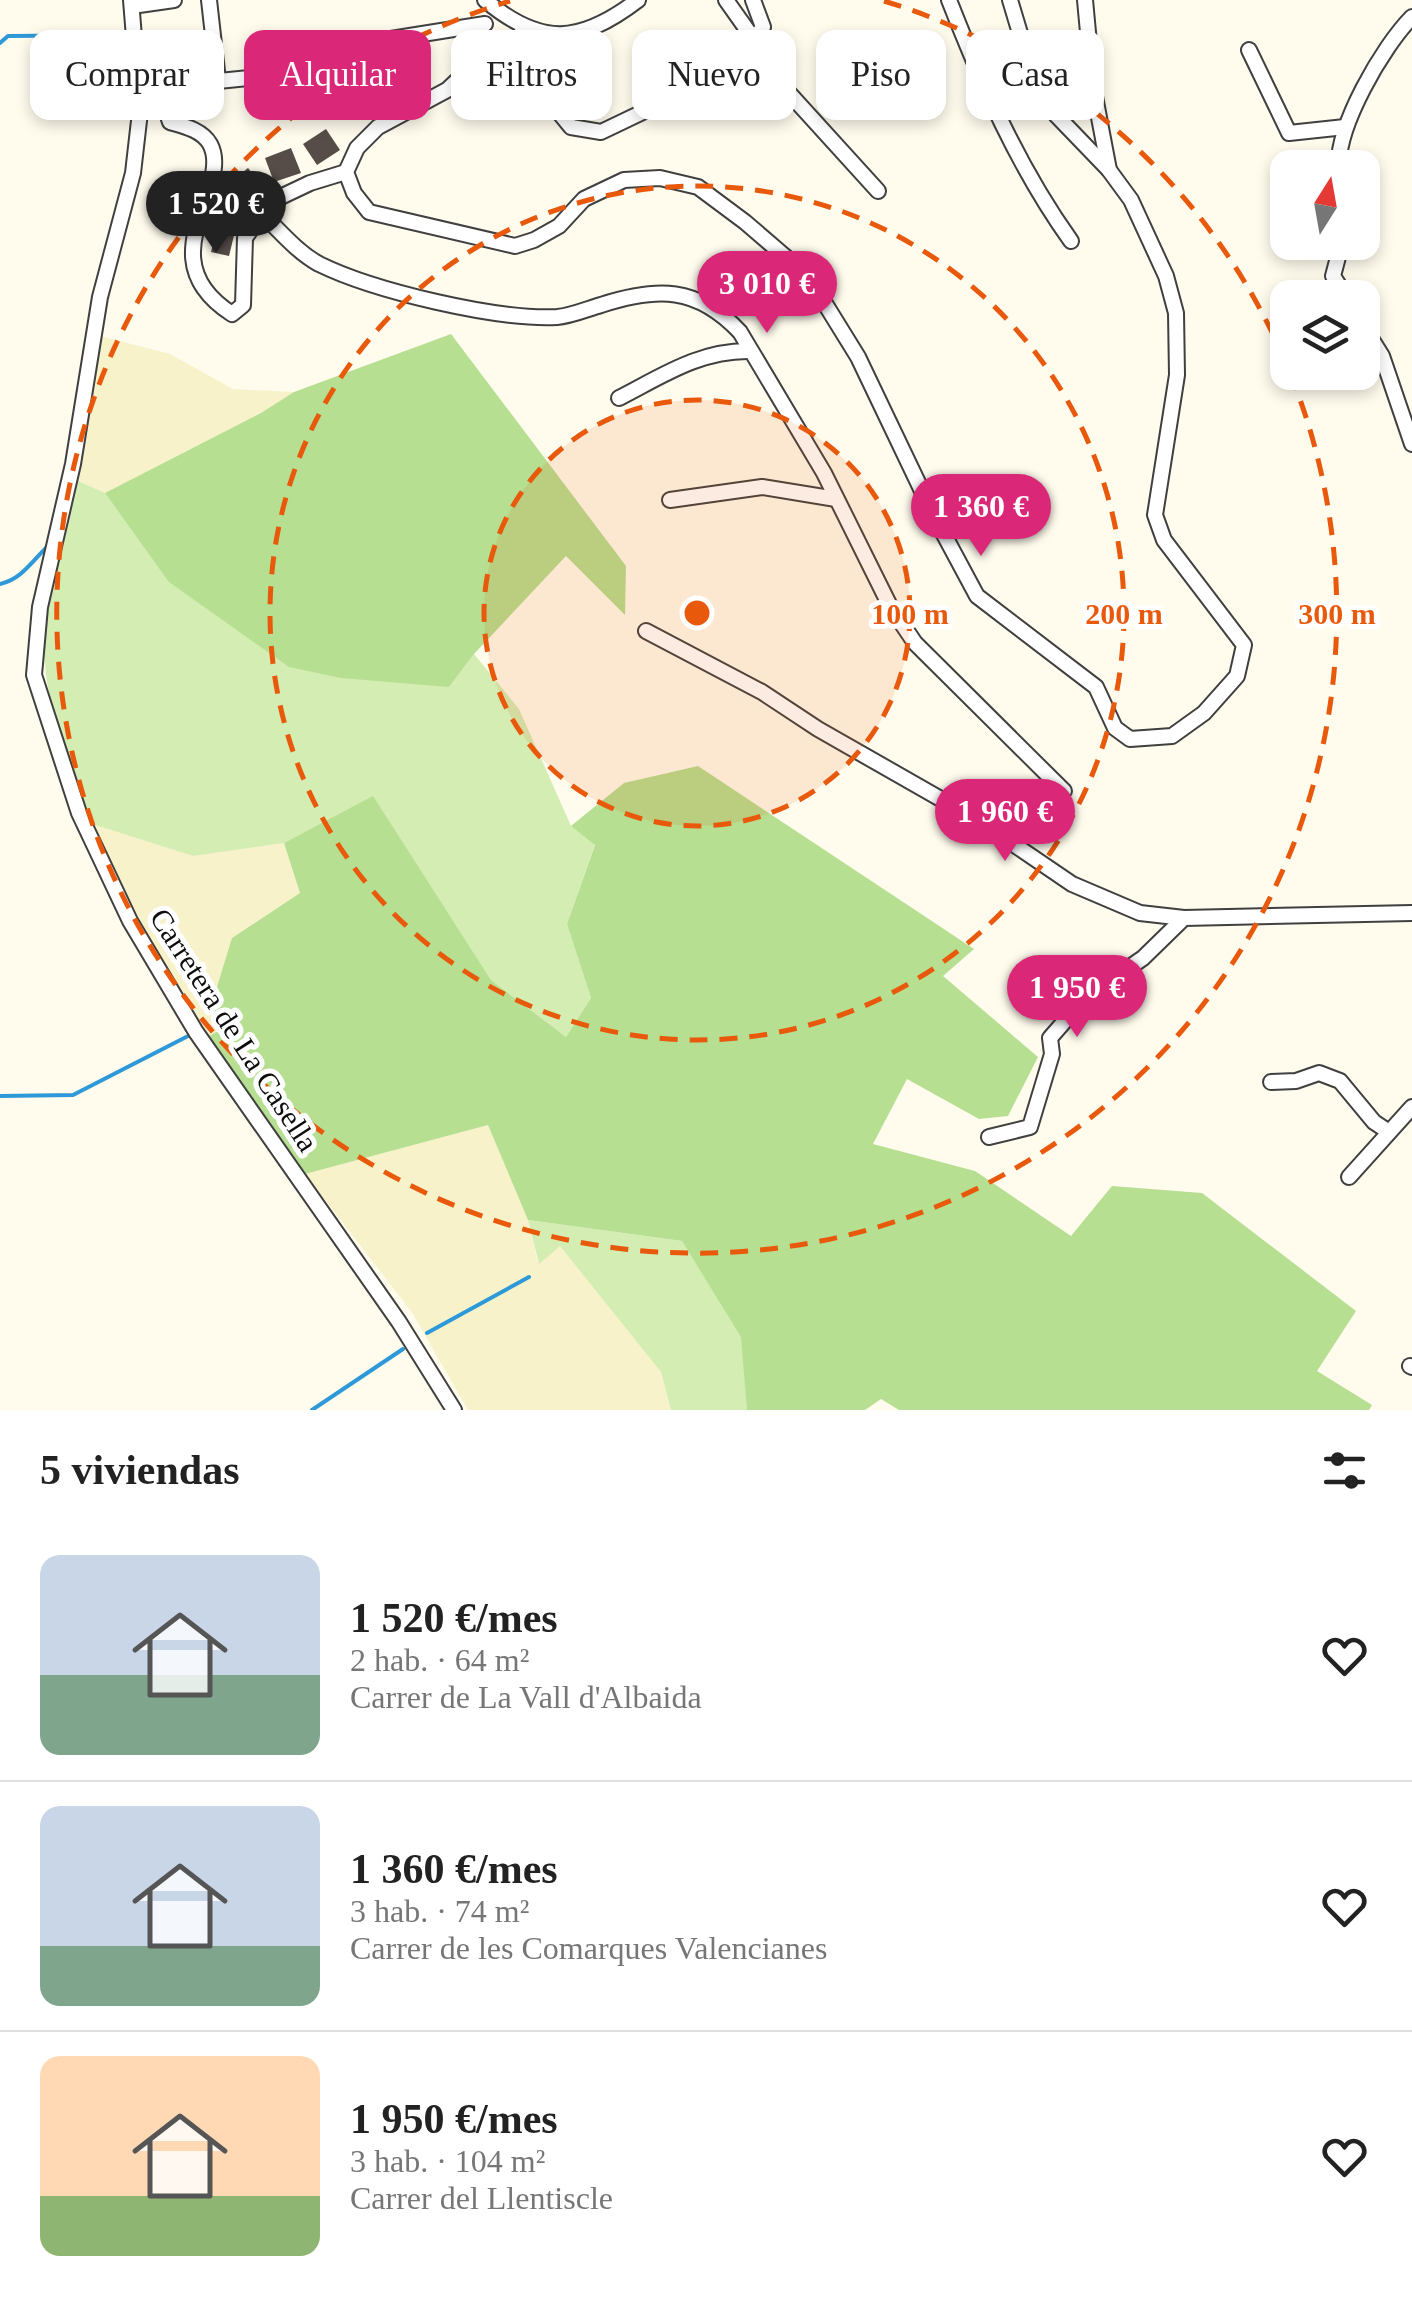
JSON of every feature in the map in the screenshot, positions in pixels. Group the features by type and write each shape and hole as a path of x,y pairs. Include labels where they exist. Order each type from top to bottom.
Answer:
{"street":[{"path":"132,3 174,0"},
{"path":"209,0 212,30"},
{"path":"487,2 522,28 579,33 611,20 638,0"},
{"path":"726,0 743,30"},
{"path":"753,0 761,30"},
{"path":"949,0 1018,157 1043,203 1071,241"},
{"path":"451,86 378,127 357,148 346,172 354,193 369,212 514,246 559,226 584,199 624,180 660,178 698,187 788,259 824,302 858,357 977,596 1096,686 1115,728 1130,739 1172,736 1204,713 1237,676 1244,645 1164,540 1155,515 1177,374 1176,312 1166,276 1131,200 1109,170 1056,116 1032,70 1010,0"},
{"path":"1084,0 1093,86 1109,170"},
{"path":"483,30 487,2"},
{"name":"Carretera de La Casella","path":"132,3 140,112 132,173 100,297 73,464 40,607 34,675 79,813 130,922 196,1032 399,1322 454,1410"},
{"path":"1338,150 1345,126 1395,34 1412,17"},
{"path":"224,80 278,75 278,57 485,24"},
{"path":"1249,50 1290,133 1345,126"},
{"path":"796,96 878,191"},
{"path":"566,120 572,127 601,132 632,117"},
{"path":"169,120 197,131 210,144 214,163 192,247 197,274 210,301 232,314 243,304 245,238 270,202 346,172"},
{"path":"262,214 290,243 318,263 379,286 499,314 560,317 635,294 665,292 698,300 722,313 740,332 836,498 890,606 916,643 1064,792"},
{"path":"619,398 690,361 728,350 750,351"},
{"path":"1380,353 1412,444"},
{"path":"670,500 762,486 836,498"},
{"path":"646,632 762,692 981,822 1072,884 1140,913 1184,918 1412,913"},
{"path":"990,1137 1030,1127 1052,1054 1050,1038 1084,999 1143,958 1184,918"},
{"path":"1271,1082 1296,1081 1319,1074 1340,1081 1374,1122 1389,1132"},
{"path":"1349,1177 1412,1107"}],"shaded area":[{"path":"100,336 170,354 233,389 294,392 105,493 78,481"},
{"path":"89,823 193,856 284,843 300,893 232,938 223,1028 206,1038 134,917"},
{"path":"488,1125 528,1220 538,1263 560,1246 661,1372 671,1410 468,1410 411,1311 305,1174"}],"green space":[{"path":"451,334 626,566 625,615 566,556 474,654 449,687 341,678 289,667 169,582 105,493 294,392"},
{"path":"78,481 105,493 170,582 449,687 474,654 519,709 571,826 595,844 567,924 591,998 566,1037 491,980 373,797 284,843 193,856 89,823 54,715 44,649 51,587"},
{"path":"698,766 974,949 943,976 1038,1057 1008,1116 979,1119 907,1079 873,1144 975,1171 1071,1236 1112,1186 1202,1193 1356,1311 1317,1371 1372,1405 1369,1410 899,1410 881,1399 865,1410 747,1410 741,1337 682,1241 528,1220 488,1125 305,1174 206,1038 223,1028 210,1010 232,938 300,893 284,843 373,796 491,980 566,1037 591,998 567,924 595,845 571,826 624,783"},
{"path":"528,1220 682,1241 742,1337 747,1410 671,1410 661,1372 560,1246 539,1264"}],"building":[{"path":"326,129 340,150 317,165 303,144"},
{"path":"291,148 301,173 274,182 265,158"},
{"path":"248,168 265,188 244,205 227,185"},
{"path":"219,219 237,223 229,256 211,252"}],"waterway":[{"path":"0,43 8,36 30,36"},
{"path":"0,584 21,574 48,546"},
{"path":"0,1096 73,1095 192,1034"},
{"path":"427,1333 529,1277"},
{"path":"312,1410 403,1349"}]}
